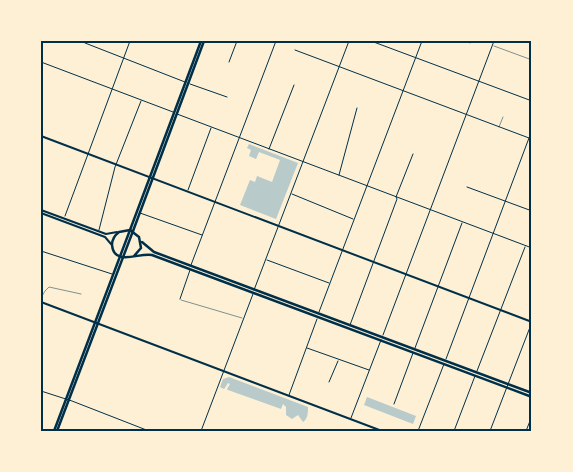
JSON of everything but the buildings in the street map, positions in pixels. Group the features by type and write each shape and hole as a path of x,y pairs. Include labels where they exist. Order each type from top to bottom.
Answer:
{"main road":[{"path":"131,230 202,41"},
{"path":"55,431 152,177"},
{"path":"190,268 154,252 131,230 119,232 113,239 112,246 121,257 146,254 190,268 532,395"},
{"path":"134,256 141,248 141,241"},
{"path":"96,323 121,257"},
{"path":"318,316 350,326 381,339"}],"street":[{"path":"65,216 130,41"},
{"path":"229,62 236,41"},
{"path":"180,300 190,268 276,41"},
{"path":"201,431 349,41"},
{"path":"371,41 532,101"},
{"path":"381,45 383,41"},
{"path":"289,395 422,41"},
{"path":"351,419 494,41"},
{"path":"85,43 227,97"},
{"path":"295,50 529,138"},
{"path":"41,62 269,150 532,248"},
{"path":"269,150 294,85"},
{"path":"98,231 117,164 141,100"},
{"path":"339,176 357,108"},
{"path":"188,191 211,128"},
{"path":"418,431 532,130"},
{"path":"41,136 532,322 490,431"},
{"path":"350,326 375,263 396,197 413,154"},
{"path":"467,187 532,211"},
{"path":"290,194 354,219"},
{"path":"41,211 109,234 119,232"},
{"path":"41,211 105,237 112,246"},
{"path":"139,212 203,235"},
{"path":"394,404 462,222"},
{"path":"454,431 525,246"},
{"path":"41,251 113,275"},
{"path":"266,259 330,284"},
{"path":"41,302 382,431"},
{"path":"306,348 369,371"},
{"path":"329,382 338,360"},
{"path":"41,392 149,431"},
{"path":"526,431 532,416"}],"lane":[{"path":"464,41 470,44"},
{"path":"492,46 532,60"},
{"path":"499,127 503,117"},
{"path":"41,298 49,287 82,294"},
{"path":"180,300 244,319"}],"shaded area":[{"path":"249,144 298,163 276,219 240,205 250,180 255,182 257,176 272,182 280,160 259,152 256,159 249,156 251,150 247,148"},
{"path":"229,377 308,407 306,419 303,422 298,415 292,419 286,415 286,407 283,404 281,409 228,390 230,384 228,383 224,389 220,387 223,379"},
{"path":"367,397 416,416 413,424 364,405"}]}
